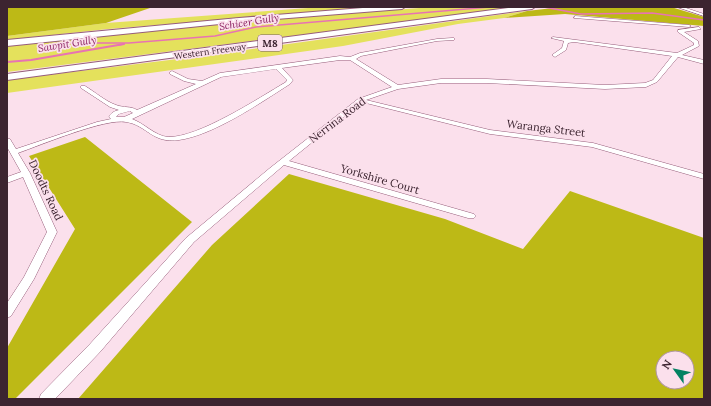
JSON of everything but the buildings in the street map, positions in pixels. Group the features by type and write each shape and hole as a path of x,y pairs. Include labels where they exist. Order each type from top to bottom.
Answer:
{"highway":[{"path":"7,43 239,20 402,7"},
{"name":"Western Freeway","path":"7,77 532,7"}],"street":[{"path":"679,7 704,15"},
{"path":"575,17 701,28"},
{"name":"Nerrina Road","path":"46,399 95,348 190,240 283,162 362,99 377,92 427,82 467,81 605,87 641,86 655,81 676,55 698,45 680,31 701,28"},
{"path":"553,38 676,55 704,62"},
{"path":"351,59 360,55 437,40 452,39"},
{"path":"555,55 564,49 566,42 574,41"},
{"path":"11,147 136,113 223,74 340,58 351,59 397,87"},
{"path":"112,106 117,117 140,124 160,137 171,139 184,136 233,116 288,83 290,80 278,67"},
{"path":"172,73 186,80 202,83"},
{"path":"83,86 112,106 135,110 140,124"},
{"name":"Waranga Street","path":"362,99 384,106 490,132 593,145 704,177"},
{"path":"117,117 129,109 159,102"},
{"name":"Doodts Road","path":"7,313 29,278 52,232 26,173 11,147"},
{"name":"Yorkshire Court","path":"283,162 471,216"},
{"path":"7,180 26,173"},
{"name":"Nerrina Road","path":"55,399 95,348"}],"shaded area":[{"path":"7,7 153,7 106,23 7,36"},
{"path":"322,7 379,7 108,29 7,40 7,36 106,23"},
{"path":"432,7 520,7 7,72 7,46 177,27"},
{"path":"562,7 671,7 704,17 704,26 565,14 504,18 527,11"},
{"path":"527,11 504,18 458,24 343,46 7,93 7,80 194,57"},
{"path":"85,137 192,222 15,399 7,399 7,348 75,229 29,156"},
{"path":"289,174 445,219 523,249 570,191 704,238 704,399 78,399 212,245"}],"waterway":[{"name":"Schicer Gully","path":"58,43 129,43 215,36 256,27 490,7"},
{"path":"544,7 581,14 652,13 704,20"},
{"name":"Sawpit Gully","path":"7,62 31,60 124,44 119,45"}]}
